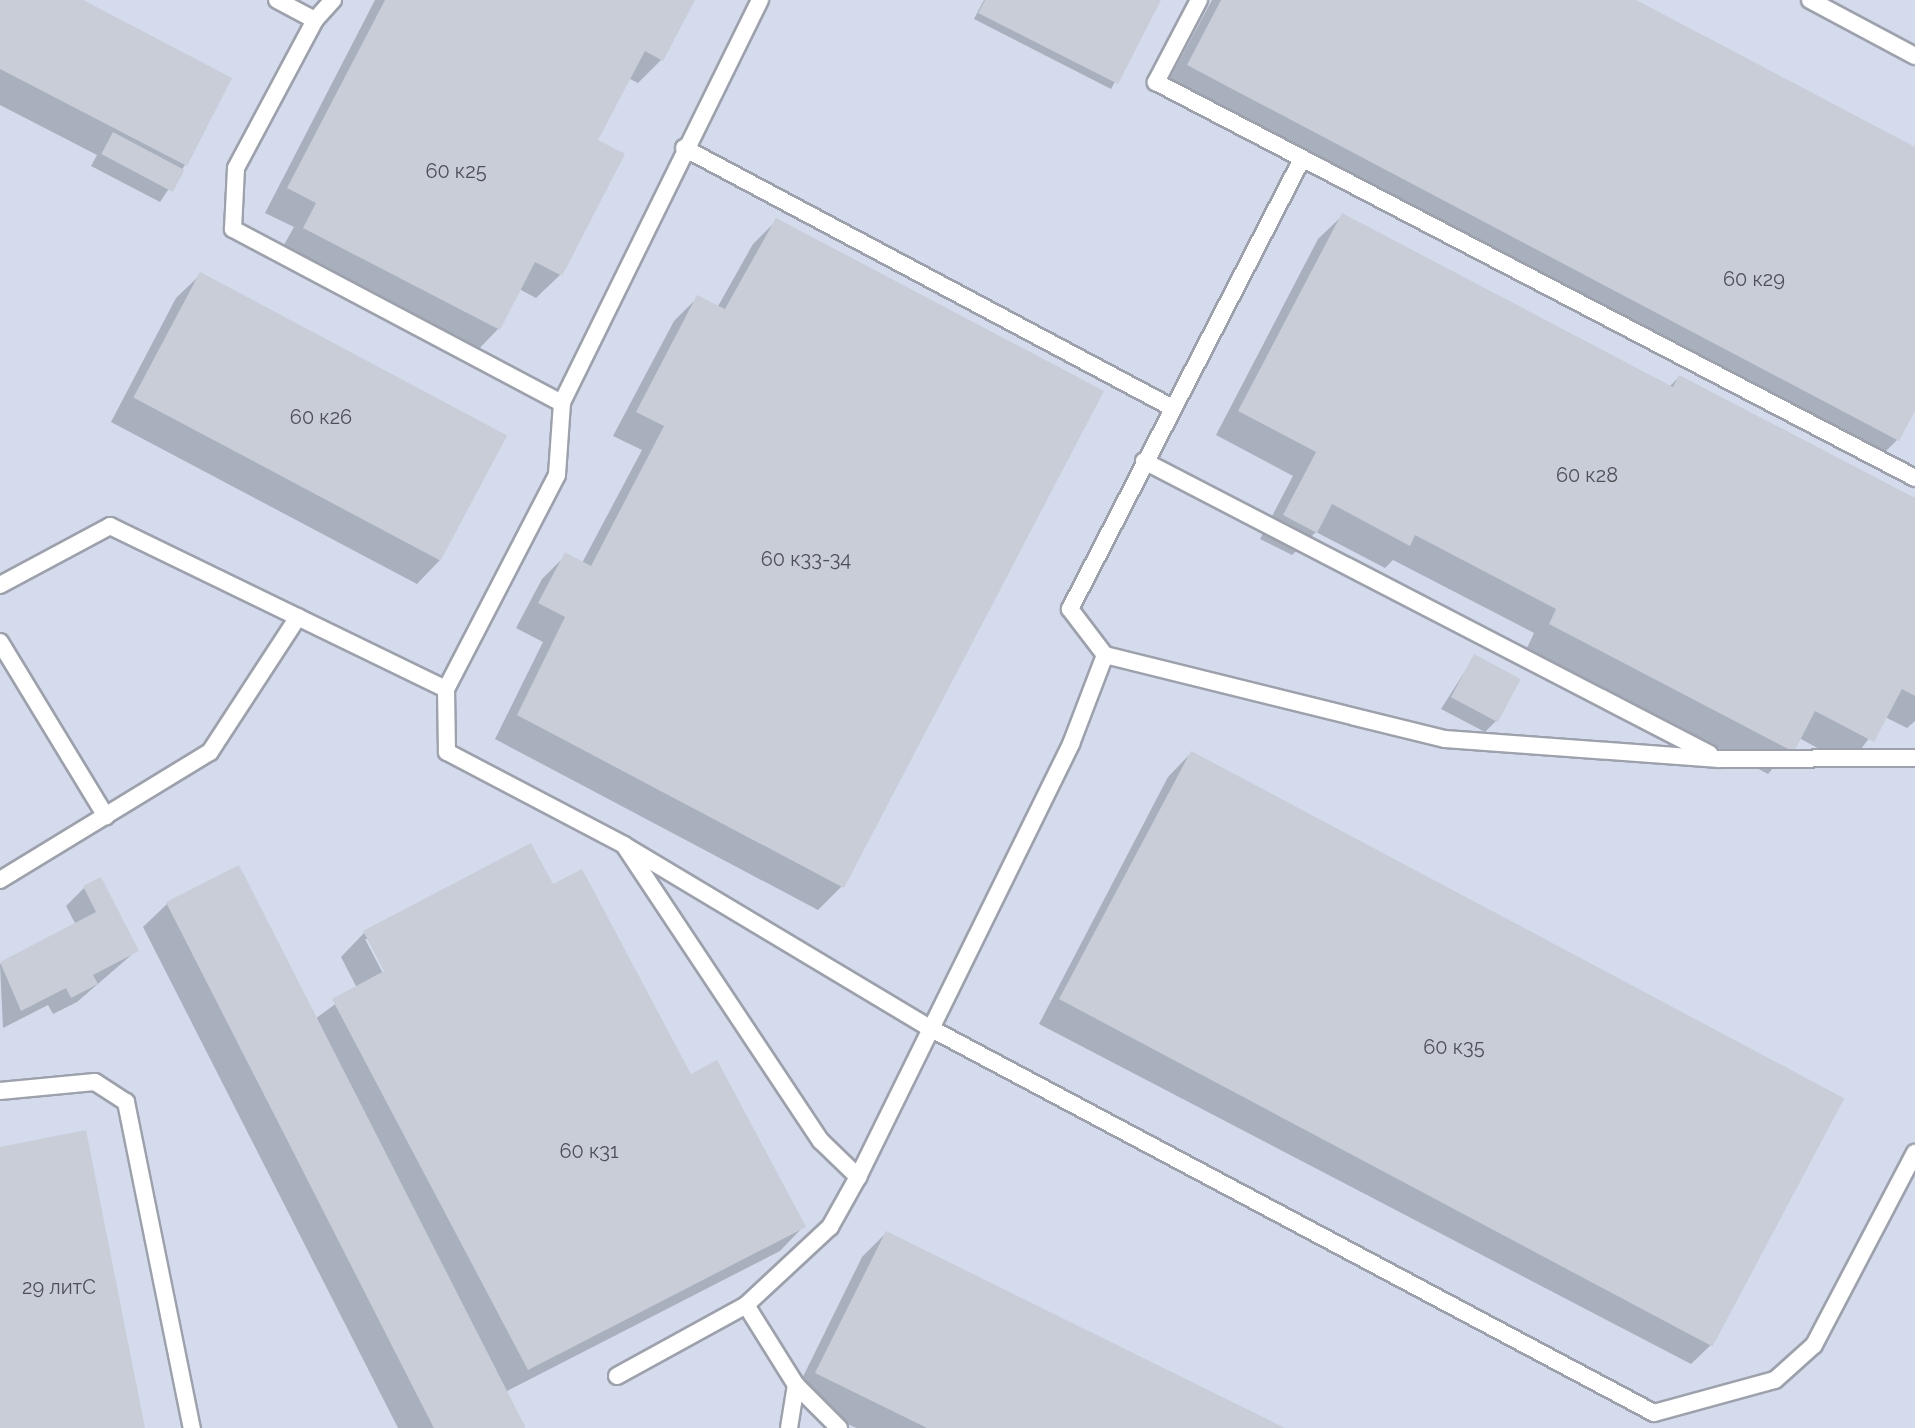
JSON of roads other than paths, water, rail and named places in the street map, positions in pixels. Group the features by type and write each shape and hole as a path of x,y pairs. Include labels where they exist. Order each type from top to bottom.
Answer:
{"lane":[{"path":"277,0 315,20"},
{"path":"333,0 315,20 236,168 233,229 562,403"},
{"path":"760,0 684,148 562,403 557,475 446,689 447,752 624,845 928,1027 1654,1413 1775,1380 1814,1345 1915,1153"},
{"path":"1199,0 1156,82 1914,476"},
{"path":"1810,0 1915,56"},
{"path":"684,148 1171,407"},
{"path":"1302,159 1171,407 1070,609 1105,655 1445,739 1719,759 1915,758"},
{"path":"1144,461 1719,759"},
{"path":"0,585 110,526 446,689"},
{"path":"0,880 210,752 298,617"},
{"path":"0,642 106,816"},
{"path":"617,1376 746,1305 830,1227 858,1177 928,1027 1071,744 1105,655"},
{"path":"624,845 821,1141 858,1177"},
{"path":"0,1091 95,1082 126,1102 192,1428"},
{"path":"746,1305 796,1385 839,1428"},
{"path":"789,1428 796,1385"}]}
